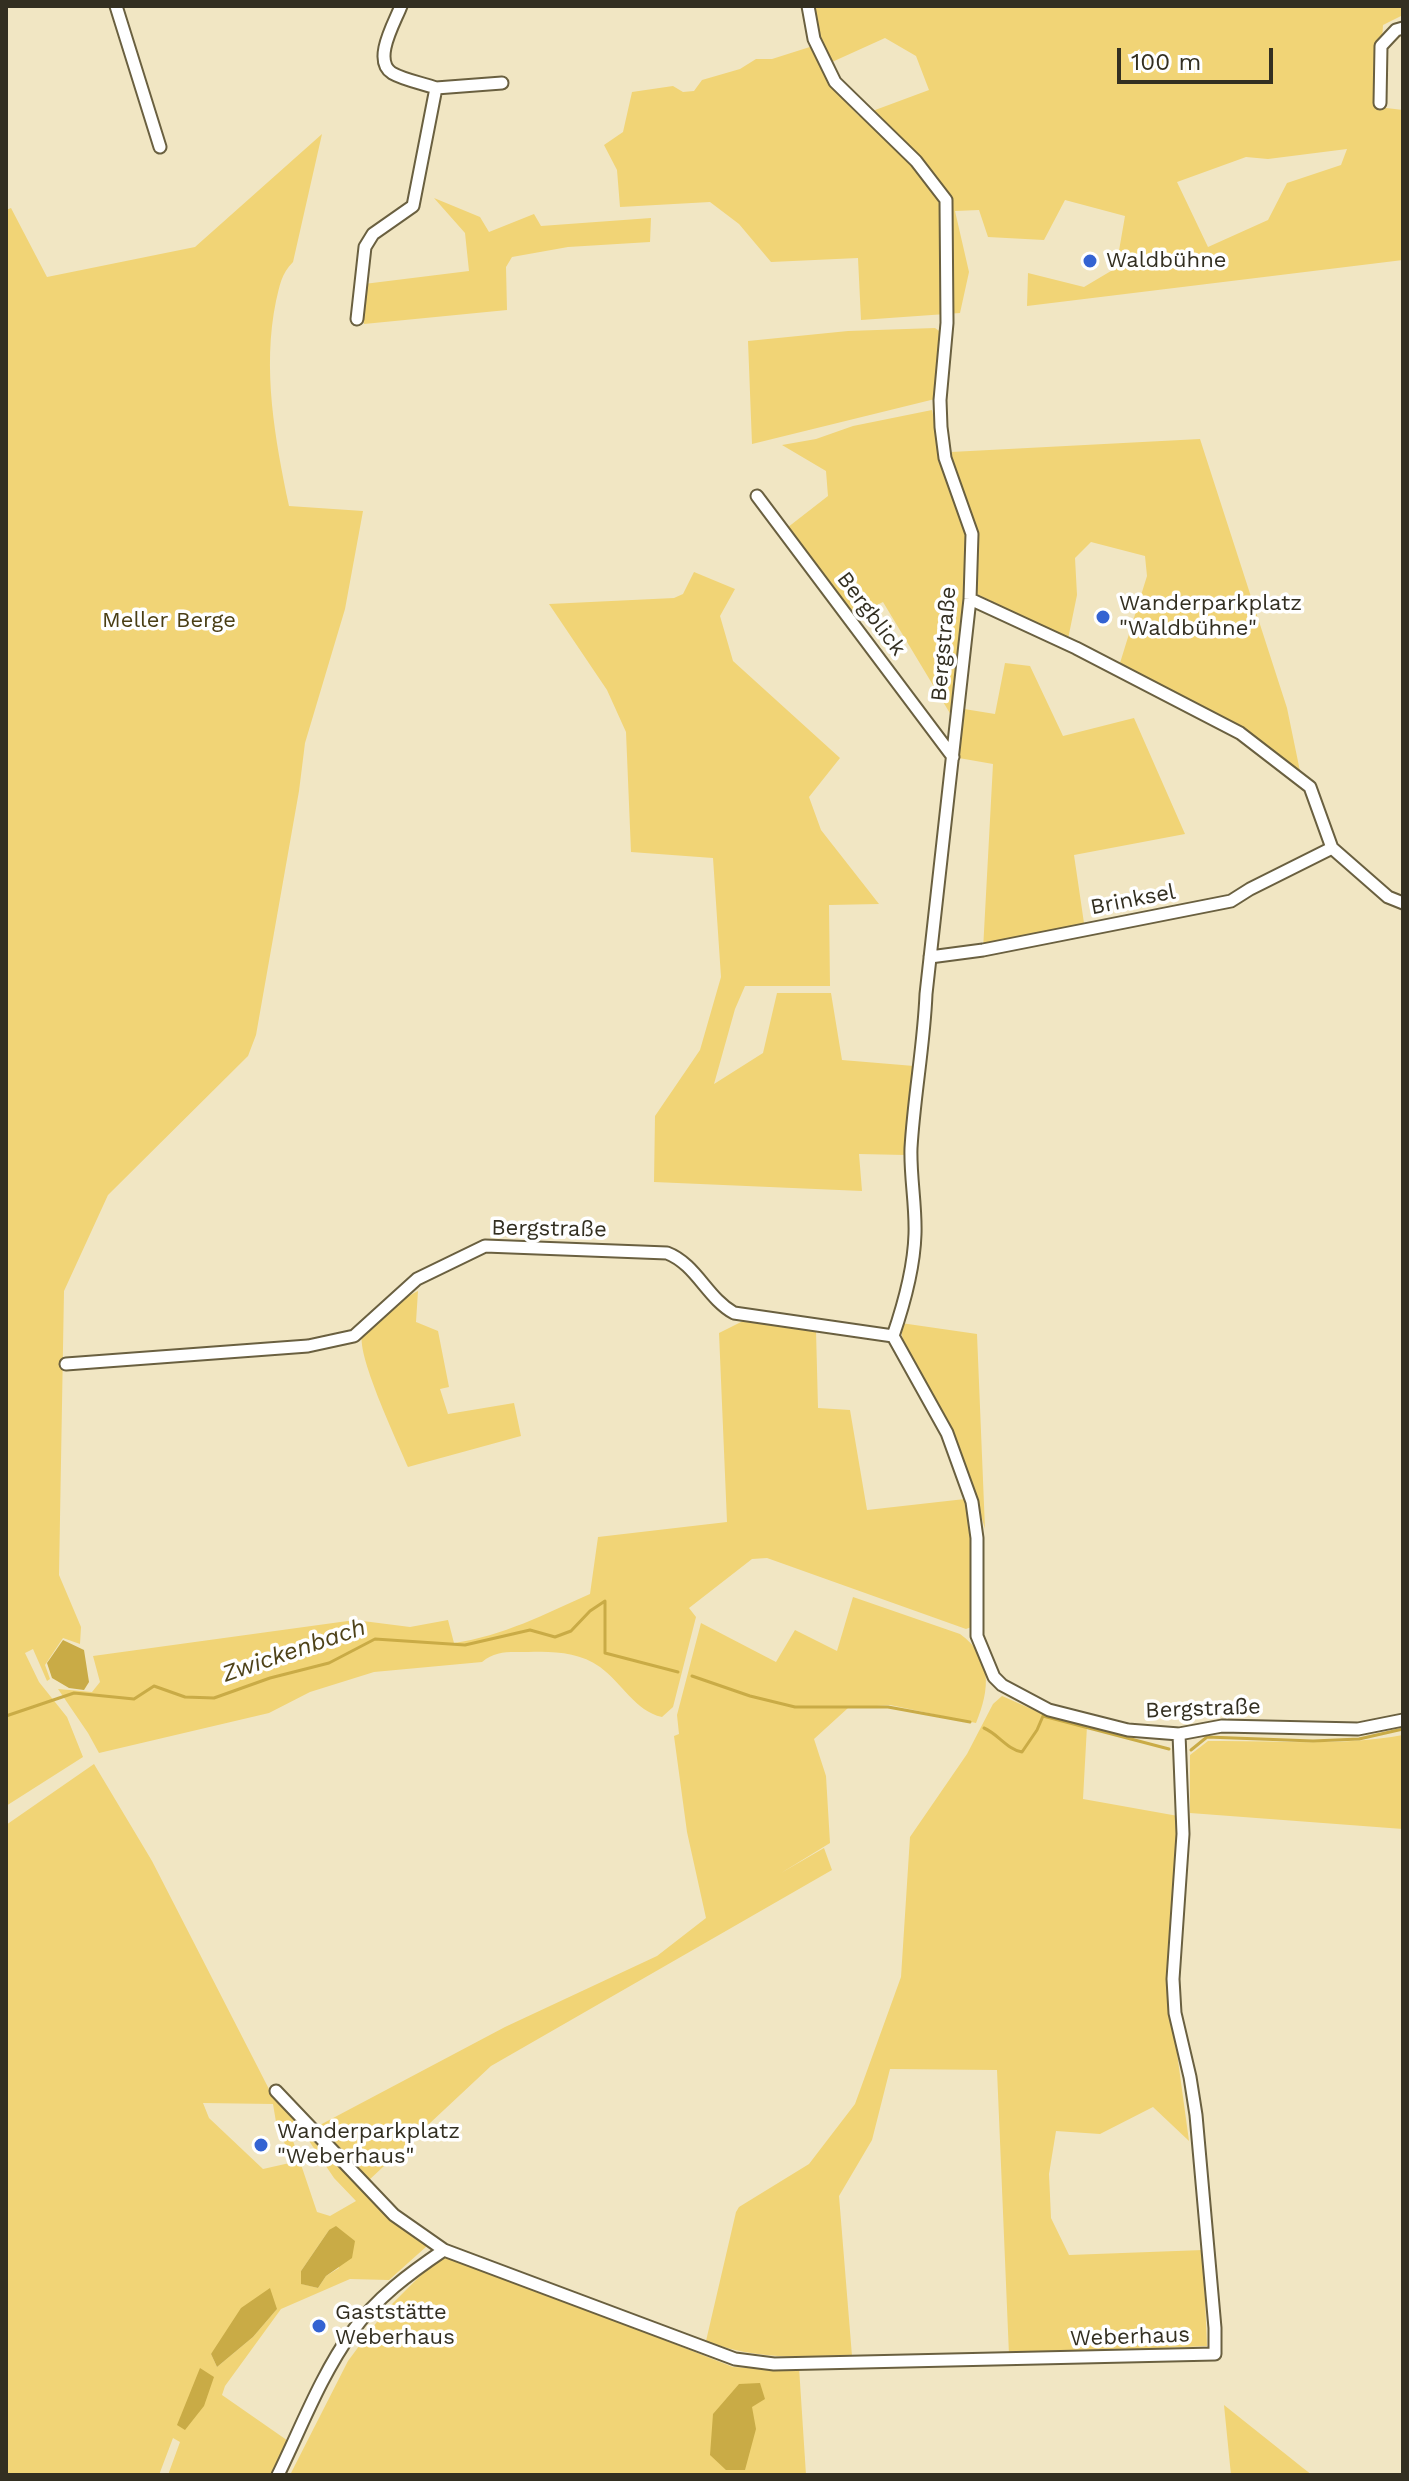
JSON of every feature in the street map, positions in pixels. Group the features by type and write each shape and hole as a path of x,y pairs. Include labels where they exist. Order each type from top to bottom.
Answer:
{"street":[{"path":"116,6 160,147"},
{"path":"401,6 384,51 386,66 392,72 436,88 502,83"},
{"name":"Bergstraße","path":"808,6 814,39 835,82 916,161 946,200 947,323 940,400 941,427 945,458 972,534 970,599 911,1150 914,1257 893,1336 947,1433 972,1502 977,1538 977,1636 994,1677 1002,1685 1049,1710 1128,1730 1179,1734 1222,1726 1358,1729 1403,1720"},
{"path":"1380,103 1381,46 1396,30 1403,28"},
{"path":"357,319 365,247 373,234 413,206 436,88"},
{"name":"Bergblick","path":"757,496 953,757"},
{"path":"970,599 1076,648 1240,733 1310,787 1332,848 1388,897 1403,903"},
{"name":"Brinksel","path":"930,957 983,950 1231,901 1332,848"},
{"name":"Bergstraße","path":"66,1364 308,1346 354,1336 417,1279 485,1246 667,1253 679,1258 713,1297 734,1313 893,1336"},
{"name":"Weberhaus","path":"276,2091 394,2215 444,2250 735,2359 774,2364 1215,2354 1196,2115 1175,2013 1173,1979 1183,1834 1179,1734"},
{"path":"278,2475 336,2357 353,2331 381,2299 444,2250"}],"green space":[{"path":"811,6 1403,6 1403,15 1383,25 1378,107 1403,110 1403,260 1027,306 1028,273 1084,287 1116,268 1125,216 1065,200 1044,240 988,237 979,210 955,211 969,272 960,313 861,320 858,258 771,262 739,224 710,202 620,207 617,170 604,145 623,132 632,92 673,86 683,92 694,91 702,80 740,69 756,59 772,59 813,46 837,93 859,116 929,90 916,56 885,38 832,62 818,36","holes":["1347,149 1341,165 1287,183 1268,220 1208,247 1177,182 1246,157 1268,159"]},
{"name":"Meller Berge","path":"322,134 293,262 283,275 276,301 270,378 275,430 289,506 363,511 345,609 305,743 256,1035 248,1056 108,1195 64,1291 59,1575 81,1627 80,1644 63,1638 45,1665 50,1679 47,1681 33,1649 25,1653 39,1682 67,1717 83,1757 6,1806 6,210 11,208 47,277 195,247"},
{"path":"434,198 480,217 489,232 534,214 541,226 651,218 650,242 568,247 512,257 506,267 507,310 364,324 364,284 469,271 465,233"},
{"path":"935,328 942,333 935,399 752,444 748,341 848,331"},
{"path":"932,410 942,455 951,452 1200,439 1287,708 1301,776 1242,730 1120,663 1147,576 1145,556 1091,542 1075,558 1077,595 1068,639 975,593 965,593 958,708 995,714 1005,663 1030,666 1063,736 1134,718 1185,834 1074,855 1085,930 983,950 993,764 953,757 957,725 883,602 851,618 783,531 828,496 826,471 782,445"},
{"path":"694,572 735,589 720,616 733,661 840,758 809,797 821,830 879,904 829,905 830,986 745,986 735,1009 714,1084 763,1053 777,993 831,993 842,1060 914,1066 906,1155 859,1154 862,1191 654,1182 655,1116 700,1050 721,977 713,858 631,852 626,732 607,690 549,604 674,598 683,594"},
{"path":"418,1291 416,1322 438,1331 449,1387 440,1389 448,1414 514,1403 521,1436 408,1467 370,1376 362,1342 363,1332 373,1322"},
{"path":"745,1320 816,1330 818,1408 850,1410 867,1510 965,1499 973,1539 974,1626 966,1629 767,1558 752,1559 689,1608 696,1617 673,1707 662,1717 644,1709 608,1673 583,1658 556,1652 509,1652 493,1655 482,1662 374,1672 310,1692 269,1713 99,1753 58,1689 92,1692 100,1682 93,1656 355,1620 410,1627 448,1620 454,1643 472,1640 524,1623 590,1594 598,1537 727,1522 719,1333"},
{"path":"901,1323 977,1334 985,1529 957,1441 906,1350"},
{"path":"853,1597 960,1634 971,1643 986,1675 984,1698 976,1723 890,1705 848,1708 814,1739 826,1776 830,1843 781,1873 824,1848 832,1870 491,2066 368,2181 318,2126 505,2027 657,1956 706,1918 687,1832 674,1736 679,1734 677,1715 701,1623 776,1662 795,1630 837,1651"},
{"path":"1002,1696 1043,1714 1087,1726 1083,1799 1178,1816 1168,1987 1189,2141 1153,2107 1100,2134 1056,2131 1049,2174 1051,2218 1069,2255 1203,2250 1207,2346 1009,2355 997,2070 890,2069 872,2140 839,2196 852,2356 760,2354 706,2341 739,2207 809,2164 855,2104 901,1977 910,1837 967,1754 993,1704"},
{"path":"1403,1735 1403,1829 1190,1813 1190,1755 1208,1741 1330,1742"},
{"path":"94,1764 152,1861 272,2095 392,2218 427,2246 389,2280 350,2279 281,2309 225,2386 222,2395 291,2443 274,2475 168,2475 180,2442 173,2438 159,2475 6,2475 6,1825","holes":["203,2103 273,2104 277,2128 294,2162 263,2169 209,2118","293,2125 303,2132 334,2178 356,2201 330,2216 317,2212 288,2126","329,2230 339,2268 326,2276 318,2288 302,2284 301,2271","277,2309 253,2337 217,2367 211,2354"]},
{"path":"443,2253 733,2367 799,2367 806,2475 290,2475 348,2361 385,2311"},
{"path":"1224,2405 1303,2468 1312,2475 1231,2475"}],"shaded area":[{"path":"63,1640 84,1650 89,1682 84,1690 69,1688 52,1678 47,1663"},
{"path":"336,2226 355,2241 352,2258 326,2276 318,2288 301,2284 301,2271 329,2230"},
{"path":"270,2288 277,2309 253,2337 217,2367 211,2354 241,2308"},
{"path":"200,2368 214,2377 204,2406 185,2430 177,2425"},
{"path":"760,2383 765,2399 752,2407 756,2429 745,2470 726,2470 710,2455 713,2414 739,2384"}],"waterway":[{"name":"Zwickenbach","path":"6,1716 74,1693 134,1699 154,1686 185,1697 214,1698 270,1678 329,1663 375,1639 465,1645 530,1630 555,1637 571,1631 590,1611 605,1601 605,1653 678,1672"},
{"name":"Zwickenbach","path":"692,1676 750,1696 795,1707 888,1707 970,1722"},
{"name":"Zwickenbach","path":"984,1728 1022,1752 1043,1716 1169,1749"},
{"name":"Zwickenbach","path":"1191,1750 1207,1737 1313,1741 1359,1739 1403,1729"}],"place":[{"name":"Waldbühne","path":"1090,261"},
{"name":"Wanderparkplatz \"Waldbühne\"","path":"1103,617"},
{"name":"Wanderparkplatz \"Weberhaus\"","path":"261,2145"},
{"name":"Gaststätte Weberhaus","path":"319,2326"}]}
